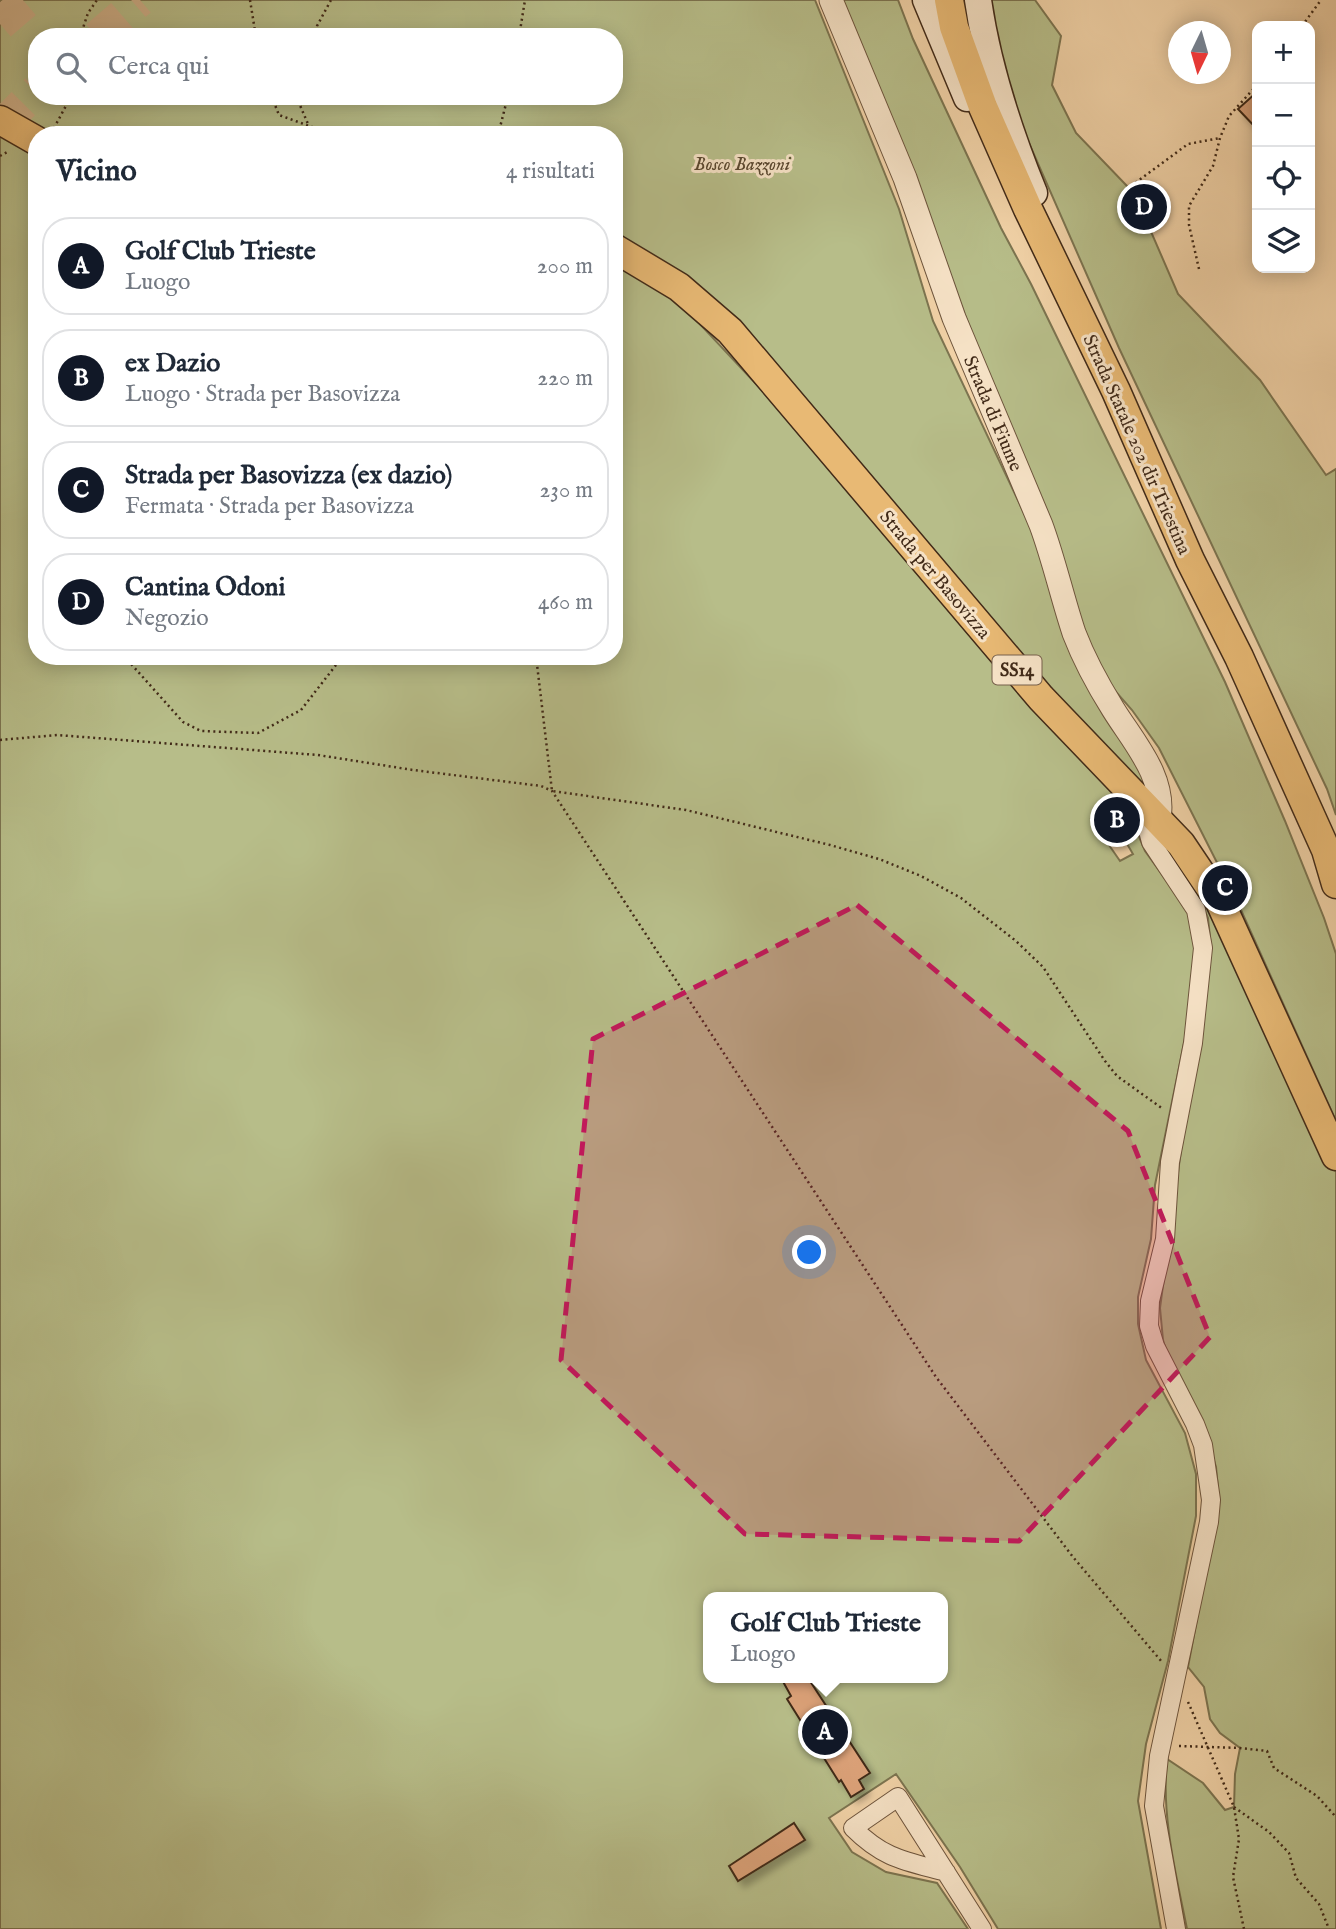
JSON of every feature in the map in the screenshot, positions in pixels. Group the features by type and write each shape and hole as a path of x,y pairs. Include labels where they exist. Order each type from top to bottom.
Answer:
{"main road":[{"path":"926,0 985,141 1028,209"},
{"name":"Strada Statale 202 dir Triestina","path":"948,0 954,27 983,107 1028,209 1107,373 1190,560 1239,657 1326,850 1336,884"},
{"path":"978,0 981,22 1001,94 1025,169 1107,373"},
{"path":"0,120 28,130"},
{"name":"Strada per Basovizza","path":"623,253 679,287 730,331 1018,671 1181,844 1220,902 1336,1156"}],"street":[{"name":"Strada di Fiume","path":"831,0 905,178 954,318 1041,525 1053,557 1074,633 1087,662 1141,752 1159,788 1159,819"},
{"path":"1159,819 1148,831 1151,842 1196,910 1203,948 1193,1044 1170,1163 1165,1239 1150,1301 1149,1326 1155,1346 1195,1424 1208,1472 1211,1500 1209,1522 1159,1756 1154,1806 1176,1929"},
{"path":"946,1872 893,1857 872,1846 853,1828 898,1797 946,1872 982,1929"}],"path":[{"path":"83,28 88,13 97,0"},
{"path":"250,0 255,28"},
{"path":"317,28 331,0"},
{"path":"520,28 525,0"},
{"path":"1306,21 1321,0"},
{"path":"1199,269 1189,225 1189,206 1213,166 1220,138 1236,106 1252,90"},
{"path":"52,126 66,105"},
{"path":"275,105 279,115 313,126"},
{"path":"301,105 308,124"},
{"path":"500,126 506,105"},
{"path":"1131,186 1188,144 1220,138"},
{"path":"132,665 183,722 201,731 245,733 258,733 301,710 336,665"},
{"path":"537,665 552,791 936,1377 1073,1557 1176,1678 1234,1807 1239,1839 1233,1877 1244,1929"},
{"path":"0,740 57,736 318,755 541,786 552,791 686,810 879,859 921,876 961,898 1016,941 1043,967 1116,1076 1144,1097 1180,1118"},
{"path":"1170,1745 1267,1751 1274,1768 1317,1796 1336,1817"},
{"path":"1234,1807 1269,1832 1289,1853 1296,1878 1319,1904 1329,1929"}],"highlighted area":[{"path":"857,905 1128,1131 1210,1337 1019,1541 745,1534 561,1360 593,1039"}],"green space":[{"name":"Bosco Bazzoni","path":"0,0 815,0 899,209 933,321 1033,532 1143,781 1140,783 1078,720 923,542 825,421 790,383 623,244 623,126 30,126 17,120 0,105"},
{"path":"842,0 898,0 913,39 1001,228 1031,284 1225,682 1285,821 1336,954 1336,1121 1241,910 1159,748 1132,710 1109,684 1096,660 1006,420"},
{"path":"987,0 1035,0 1061,36 1052,85 1076,133 1127,186 1129,204 1149,227 1178,294 1260,380 1326,475 1336,469 1336,815 1327,789 1119,348 1025,134 1007,81"},
{"path":"0,129 28,145 28,665 623,665 623,265 684,307 770,399 1119,793 1091,819 1120,861 1133,854 1123,837 1135,827 1145,851 1190,913 1196,953 1191,1009 1155,1185 1151,1239 1138,1297 1138,1324 1146,1360 1185,1433 1196,1474 1196,1516 1168,1661 1146,1744 1138,1801 1161,1929 998,1929 960,1867 896,1774 829,1818 852,1852 886,1872 937,1883 968,1929 0,1929"},
{"path":"1160,838 1196,881 1336,1172 1336,1929 1187,1929 1171,1845 1166,1802 1167,1759 1203,1783 1225,1810 1234,1807 1235,1774 1240,1748 1220,1733 1210,1719 1204,1687 1188,1667 1219,1500 1216,1467 1202,1423 1170,1364 1163,1340 1160,1308 1181,1150 1202,1036 1211,947 1208,918 1197,894 1167,854"}],"building":[{"path":"1252,96 1252,124 1238,109"},
{"path":"1118,805 1133,820 1115,836 1101,821"},
{"path":"784,1683 811,1683 870,1773 859,1780 864,1789 851,1797 841,1780 839,1782 787,1699 791,1696"},
{"path":"794,1823 805,1840 738,1881 729,1866"}],"tunnel":[{"path":"0,24 28,0"},
{"path":"107,28 140,0"},
{"path":"0,127 28,99"}],"place":[{"name":"Cantina Odoni","path":"1144,207"},
{"name":"ex Dazio","path":"1117,820"},
{"name":"Strada per Basovizza (ex dazio)","path":"1225,888"},
{"name":"Golf Club Trieste","path":"825,1732"}]}
